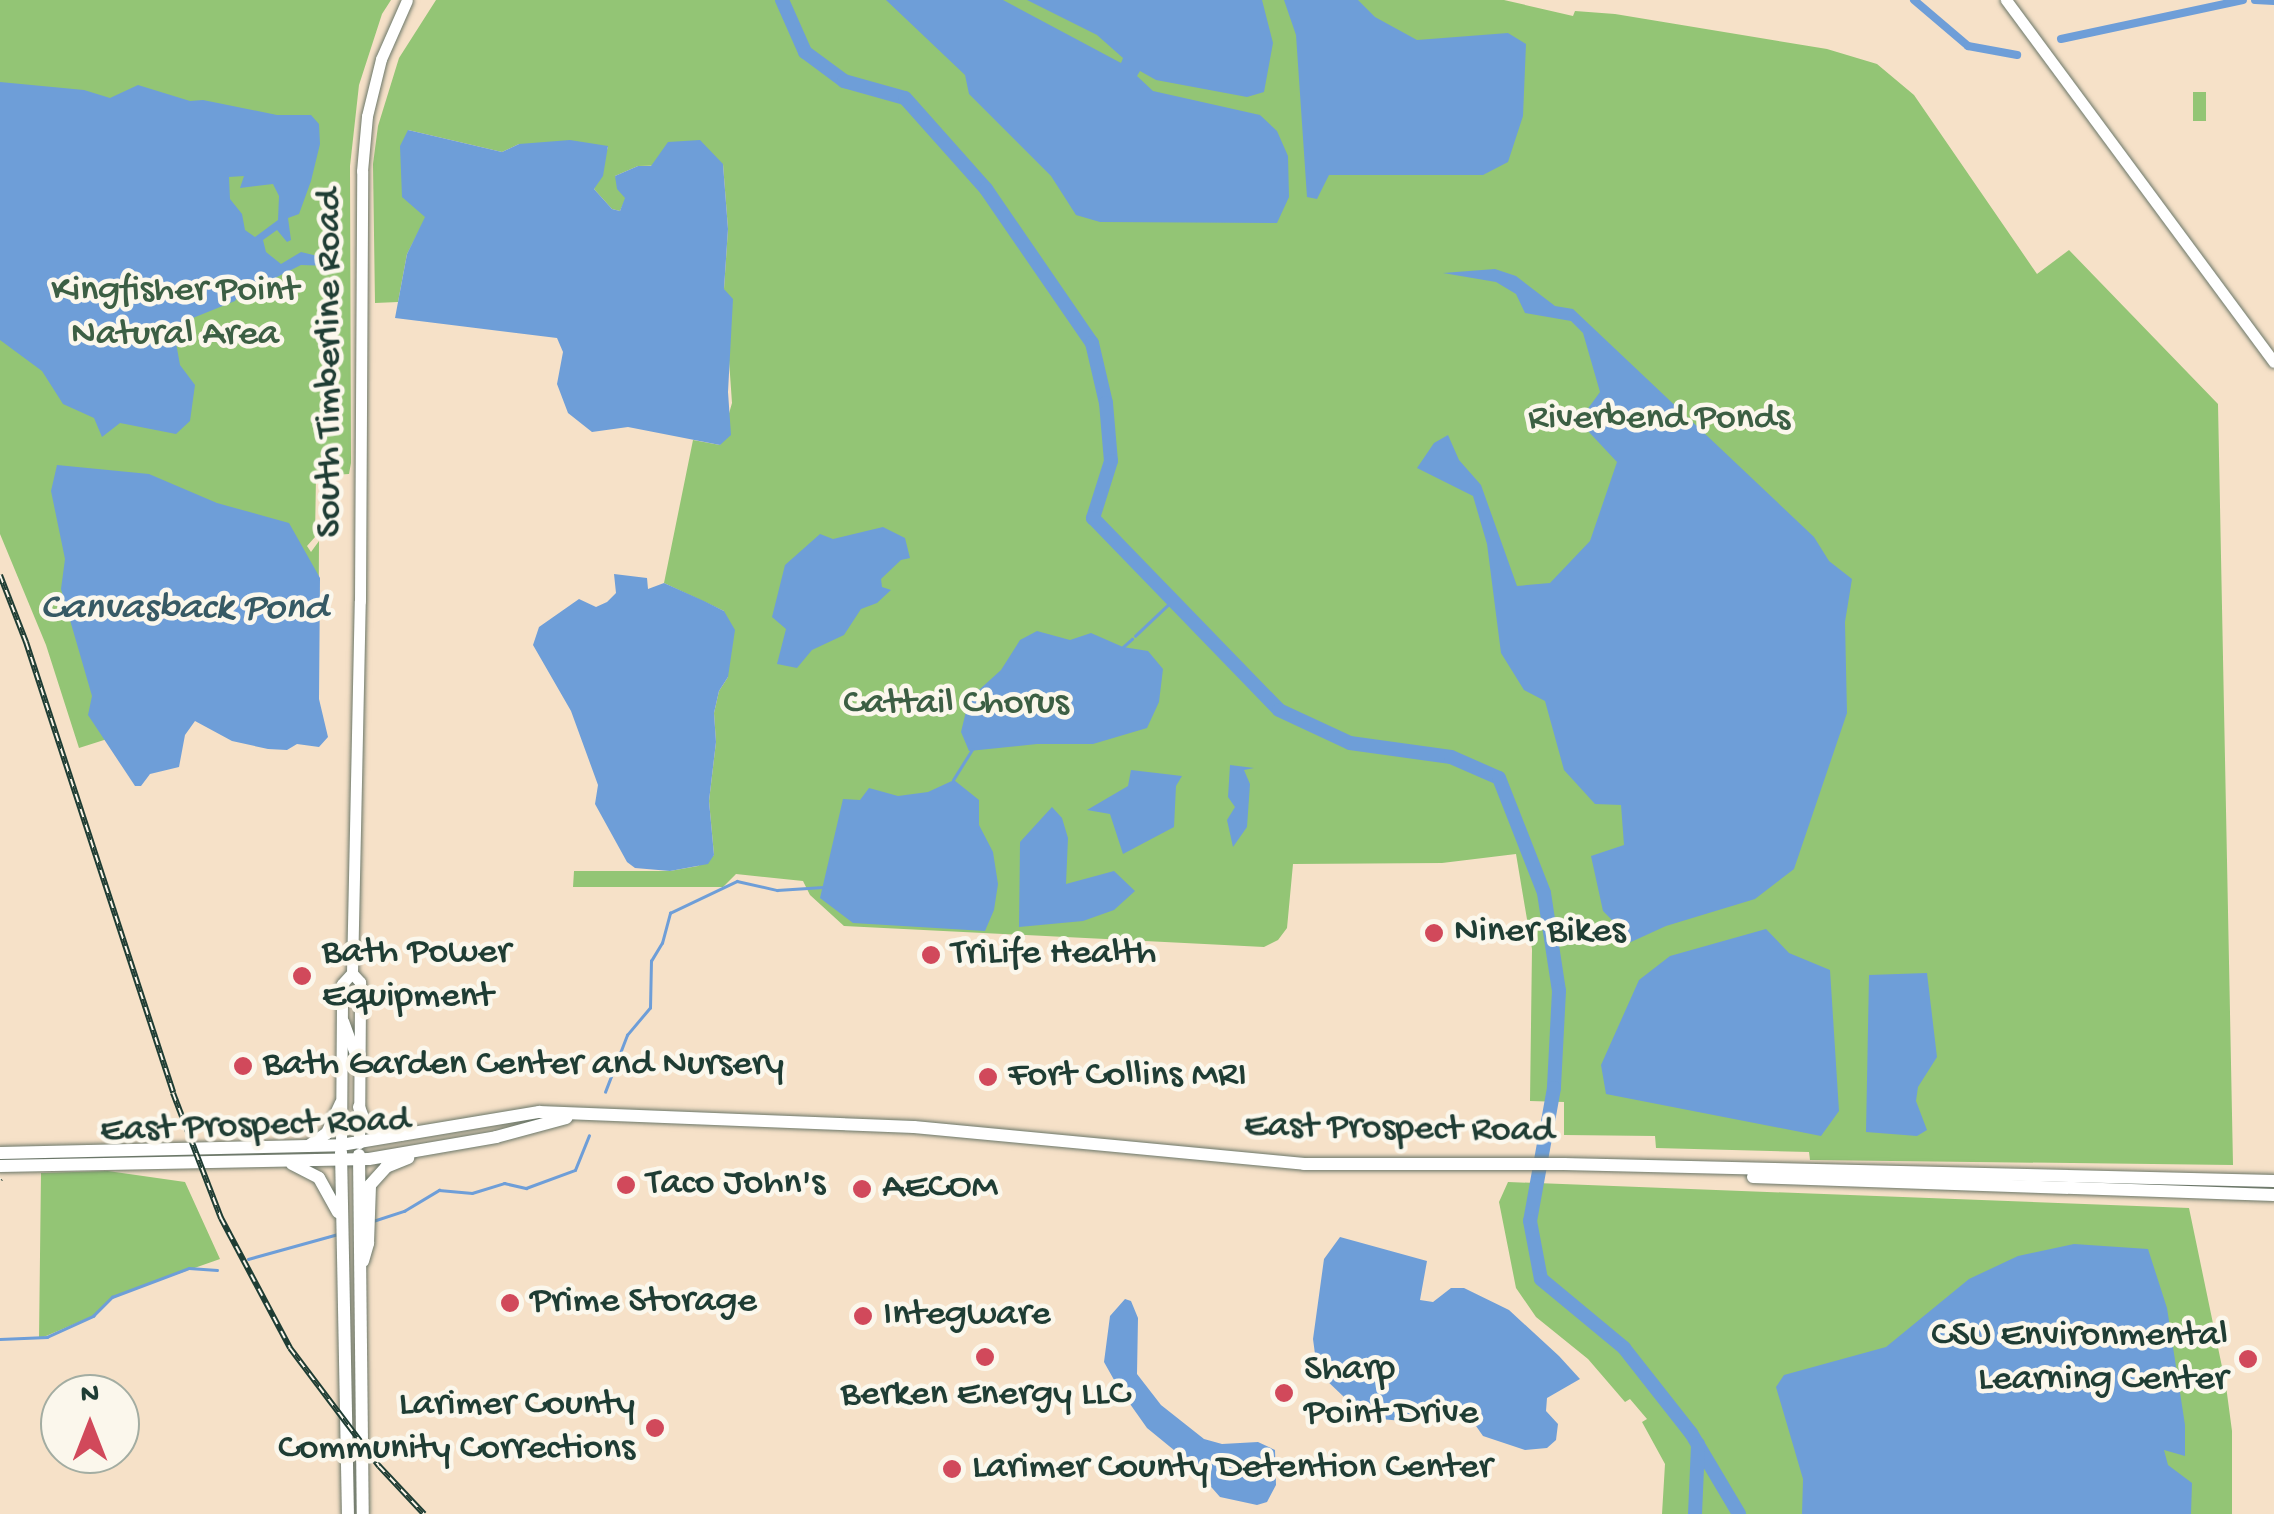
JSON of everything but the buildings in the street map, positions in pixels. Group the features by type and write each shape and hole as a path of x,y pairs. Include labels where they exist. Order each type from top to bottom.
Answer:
{"main road":[{"name":"South Timberline Road","path":"348,1514 340,1253 342,984 352,973 360,582 362,171 367,116 381,60 407,0"},
{"path":"2006,0 2274,362"},
{"name":"South Timberline Road","path":"352,973 360,982 363,1514"},
{"path":"342,1020 349,1027 360,1067"},
{"path":"308,1146 327,1133 341,1103"},
{"path":"359,1107 365,1123 372,1127 410,1136"},
{"name":"East Prospect Road","path":"0,1153 342,1145 538,1112 568,1117 914,1127 1304,1164 1564,1164 1864,1183 2274,1196"},
{"name":"East Prospect Road","path":"0,1166 359,1160 545,1127 568,1117"},
{"path":"363,1200 375,1177 413,1152"},
{"path":"285,1161 319,1178 341,1210"},
{"name":"East Prospect Road","path":"1691,1170 2274,1181"}],"green space":[{"name":"Kingfisher Point Natural Area","path":"0,0 391,0 382,14 359,85 350,166 351,463 349,474 316,476 315,537 307,546 311,552 319,541 318,727 198,710 79,748 46,645 0,534"},
{"name":"Riverbend Ponds","path":"436,0 1504,0 1573,16 1575,11 1615,14 1827,49 1877,64 1914,95 2037,274 2069,250 2218,404 2233,1165 1810,1160 1809,1152 1656,1148 1655,1136 1564,1135 1564,1102 1530,1101 1532,949 1516,854 1442,863 1293,864 1287,928 1278,940 1264,947 844,926 810,895 803,881 736,874 723,887 573,887 574,871 670,871 698,866 714,855 709,801 716,742 714,713 719,691 728,677 724,611 664,583 693,440 720,445 732,403 724,289 728,229 723,164 638,166 615,176 626,198 620,211 612,209 594,189 608,147 519,144 502,152 408,130 426,217 407,254 398,302 375,303 373,164 378,126 399,58"},
{"path":"2193,92 2206,92 2206,121 2193,121"},
{"path":"108,1171 185,1182 220,1259 112,1297 93,1316 39,1339 41,1173"},
{"path":"1508,1182 2189,1208 2226,1386 2232,1431 2232,1514 1662,1514 1665,1464 1642,1422 1647,1419 1630,1399 1625,1402 1588,1359 1536,1317 1516,1288 1499,1202"}],"water":[{"path":"886,0 1003,0 1121,63 1123,58 1097,35 1027,0 1262,0 1273,43 1264,92 1247,97 1156,80 1140,71 1137,76 1153,91 1260,115 1277,131 1288,156 1289,197 1277,223 1100,222 1076,215 1051,176 969,94 965,75"},
{"path":"1284,0 1358,0 1375,17 1417,40 1508,33 1526,44 1523,116 1508,162 1483,175 1329,175 1317,199 1307,197 1296,35"},
{"path":"0,82 84,90 110,98 138,85 190,101 203,100 277,115 311,115 319,124 320,144 311,181 299,214 288,218 291,240 287,242 277,230 263,240 266,252 281,264 301,252 330,259 330,266 301,265 265,283 244,284 235,301 173,326 180,365 195,385 190,421 176,434 120,423 102,437 94,418 63,404 42,371 0,340","holes":["244,176 240,188 273,184 279,196 278,220 255,237 245,230 242,214 230,199 229,177"]},
{"path":"408,130 502,152 519,144 570,140 608,146 603,176 594,189 612,209 620,211 625,198 617,189 615,176 638,166 651,166 668,142 700,140 723,164 728,229 724,289 733,299 728,392 731,435 720,445 628,427 592,432 568,413 557,384 563,352 557,338 395,318 407,254 425,217 402,197 400,146"},
{"path":"1495,269 1516,276 1555,306 1573,309 1814,537 1829,561 1852,579 1845,622 1847,713 1794,869 1755,899 1666,926 1620,947 1609,940 1616,924 1603,911 1591,856 1624,845 1621,805 1595,804 1564,770 1545,701 1524,690 1501,653 1487,544 1473,496 1417,468 1434,443 1448,435 1459,460 1481,485 1517,586 1550,583 1590,541 1617,462 1587,430 1584,414 1600,392 1583,333 1571,321 1525,313 1516,294 1496,282 1443,273"},
{"name":"Canvasback Pond","path":"57,465 149,474 217,503 289,523 320,578 319,699 328,737 319,747 297,744 287,750 268,749 232,741 195,721 185,735 179,767 150,774 141,786 135,786 88,715 92,696 61,589 65,559 51,491"},
{"path":"883,527 905,538 910,558 901,560 881,579 882,587 891,590 877,603 861,609 844,635 812,650 797,668 777,664 786,629 772,617 785,565 820,534 833,539"},
{"path":"614,574 647,578 648,589 664,583 704,601 724,611 735,630 728,677 719,691 714,713 716,742 709,801 714,855 708,864 670,871 635,868 627,862 595,804 598,785 571,711 533,645 539,627 579,599 596,607 607,602 616,593"},
{"path":"1037,631 1070,640 1091,633 1123,647 1148,651 1163,669 1159,702 1147,728 1093,744 1037,744 969,751 961,732 969,699 1001,670 1020,640"},
{"path":"1230,765 1254,768 1244,770 1250,784 1247,827 1233,847 1227,820 1235,807 1228,797"},
{"path":"1131,770 1182,776 1176,786 1174,827 1123,854 1110,814 1087,810 1128,786"},
{"path":"954,780 979,800 979,825 993,852 998,884 994,910 985,931 853,923 820,898 843,799 860,800 869,788 898,796 928,792"},
{"path":"1052,807 1062,818 1068,838 1066,884 1114,871 1135,891 1114,910 1083,921 1019,927 1020,842"},
{"path":"1766,929 1789,953 1830,970 1839,1111 1821,1136 1606,1094 1601,1065 1639,980 1670,956"},
{"path":"1927,973 1937,1057 1918,1087 1916,1101 1927,1130 1917,1136 1866,1132 1869,975"},
{"path":"1340,1237 1427,1261 1420,1300 1433,1302 1451,1288 1464,1288 1509,1310 1559,1356 1580,1379 1547,1398 1546,1411 1558,1424 1556,1440 1547,1448 1525,1450 1483,1436 1476,1426 1474,1410 1445,1413 1429,1407 1415,1422 1380,1419 1344,1397 1317,1369 1313,1339 1324,1259"},
{"path":"2074,1244 2148,1249 2167,1308 2185,1425 2185,1456 2164,1450 2168,1465 2192,1483 2191,1514 1802,1514 1803,1479 1776,1387 1784,1375 1886,1347 1969,1279 2018,1256"},
{"path":"1125,1299 1131,1301 1138,1318 1137,1374 1161,1405 1204,1439 1222,1444 1258,1442 1275,1450 1276,1485 1267,1502 1257,1505 1220,1497 1191,1464 1147,1428 1118,1387 1104,1362 1110,1316"}],"waterway":[{"path":"782,0 805,52 844,81 905,98 986,189 1092,343 1106,403 1111,461 1093,518 1279,710 1350,743 1451,757 1499,778 1544,893 1559,991 1554,1088 1530,1221 1541,1279 1624,1348 1691,1433 1739,1514"},
{"path":"1914,0 1968,46 2017,55"},
{"path":"2061,39 2243,0"},
{"path":"2255,0 2274,1"},
{"path":"1135,636 1173,600"},
{"path":"1123,647 1132,639"},
{"path":"953,780 972,749"},
{"path":"605,1092 627,1035 650,1008 651,961 662,943 670,913 737,881 777,890 823,887"},
{"path":"373,1221 404,1211 439,1190 472,1193 504,1183 526,1188 575,1170 589,1136"},
{"path":"248,1259 338,1234"},
{"path":"0,1339 47,1337 93,1316 112,1297 189,1268 217,1270"},
{"path":"1695,1514 1698,1444"}],"railway":[{"path":"0,575 26,642 173,1093 221,1218 290,1348 379,1466 424,1514"}],"place":[{"name":"Niner Bikes","path":"1434,933"},
{"name":"TriLife Health","path":"931,955"},
{"name":"Bath Power Equipment","path":"302,976"},
{"name":"Bath Garden Center and Nursery","path":"243,1066"},
{"name":"Fort Collins MRI","path":"988,1077"},
{"name":"Taco John's","path":"626,1185"},
{"name":"AECOM","path":"862,1189"},
{"name":"Prime Storage","path":"510,1303"},
{"name":"Integware","path":"863,1316"},
{"name":"Berken Energy LLC","path":"985,1357"},
{"name":"CSU Environmental Learning Center","path":"2248,1359"},
{"name":"Sharp Point Drive","path":"1284,1393"},
{"name":"Larimer County Community Corrections","path":"655,1428"},
{"name":"Larimer County Detention Center","path":"952,1469"}],"park label":[{"name":"Cattail Chorus","path":"956,705"}]}
